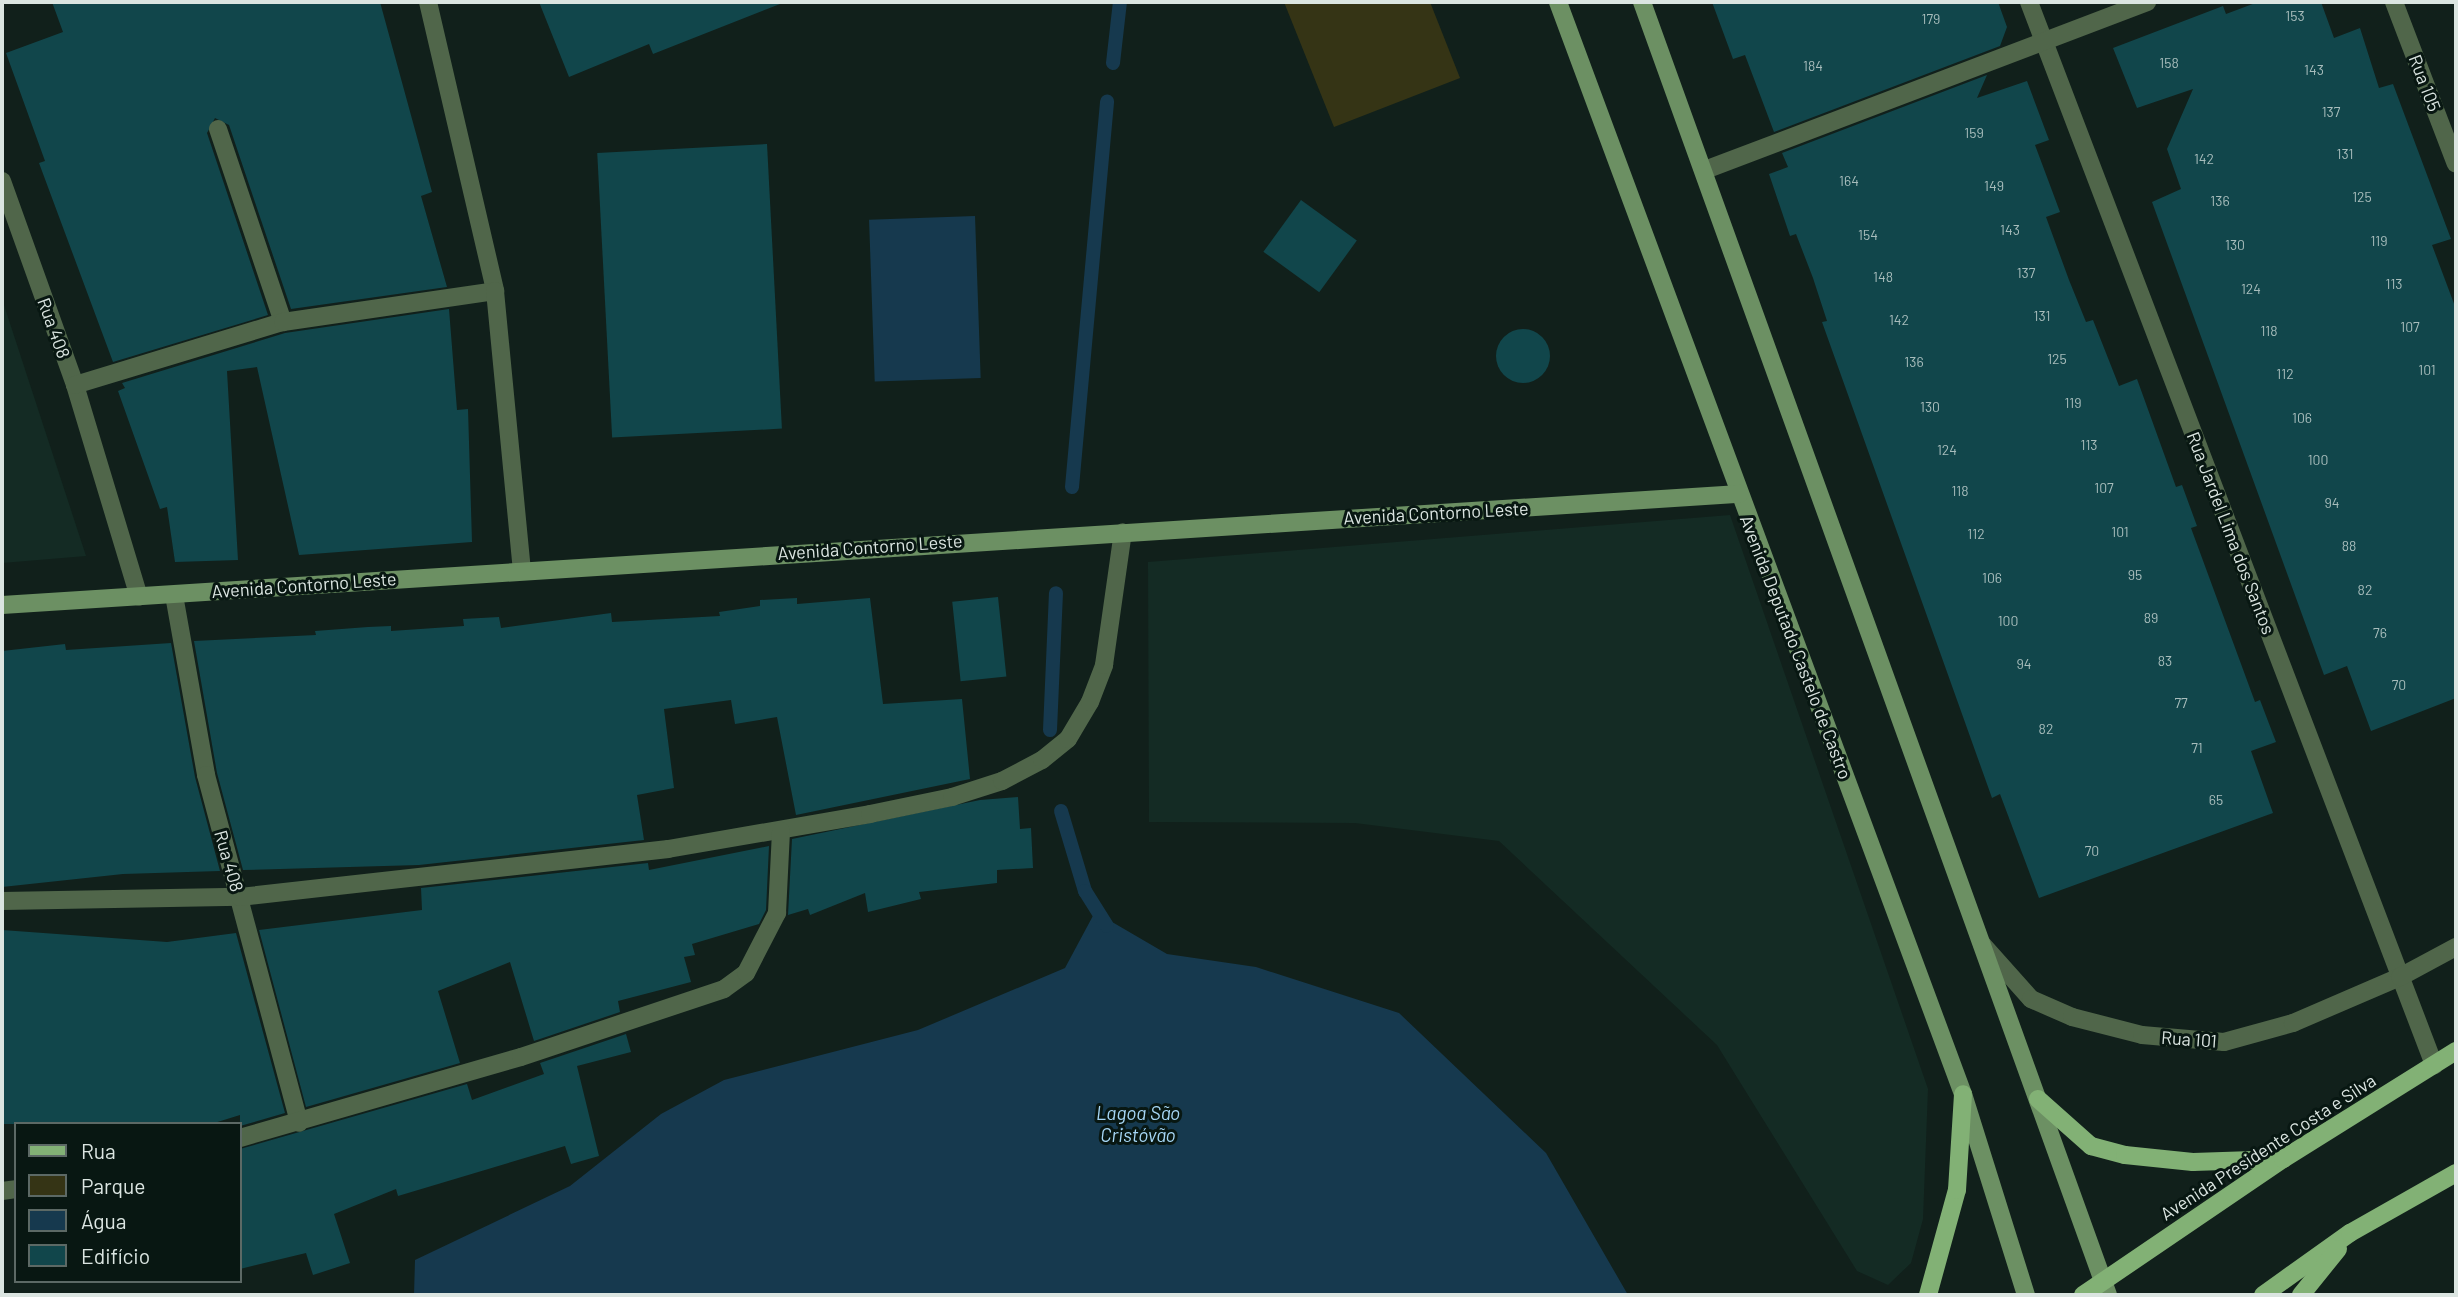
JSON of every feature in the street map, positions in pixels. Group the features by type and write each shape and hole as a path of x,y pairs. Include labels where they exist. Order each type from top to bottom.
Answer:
{"main road":[{"name":"Avenida Deputado Castelo de Castro","path":"1558,2 1963,1094 2026,1295"},
{"path":"1642,2 1705,170 1977,939 2106,1288"},
{"name":"Avenida Contorno Leste","path":"2,605 522,569 1739,494"},
{"name":"Avenida Presidente Costa e Silva","path":"2082,1295 2106,1288 2283,1160 2456,1051"},
{"path":"1928,1295 1957,1190 1963,1094"},
{"path":"2038,1098 2091,1146 2125,1155 2193,1162 2283,1160"},
{"path":"2263,1295 2350,1233 2456,1173"},
{"path":"2301,1295 2350,1233"}],"street":[{"path":"428,2 495,291 522,569"},
{"name":"Rua Jardel Lima dos Santos","path":"2029,2 2434,1065"},
{"path":"1705,170 2043,39 2147,2"},
{"name":"Rua 105","path":"2394,2 2456,164"},
{"path":"218,129 283,322"},
{"name":"Rua 408","path":"2,181 75,385 139,597"},
{"path":"75,385 283,322 495,291"},
{"path":"2,901 240,897 667,849 781,831 964,793 1042,760 1068,739 1090,702 1104,666 1123,532"},
{"name":"Rua 408","path":"174,594 206,775 299,1123"},
{"path":"242,1137 521,1057 724,989 746,972 777,913 781,831"},
{"name":"Rua 101","path":"1977,939 2031,999 2072,1017 2142,1035 2224,1042 2294,1023 2400,977 2456,947"}],"shaded area":[{"path":"2,299 86,556 2,563"},
{"path":"1730,515 1928,1089 1923,1219 1911,1263 1888,1285 1857,1271 1717,1045 1499,841 1355,823 1149,822 1148,562"}],"green space":[{"path":"1284,2 1430,2 1460,78 1334,127"}],"water":[{"path":"975,216 981,378 875,382 869,220"},
{"name":"Lagoa São Cristóvão","path":"1095,912 1167,954 1256,967 1399,1013 1546,1153 1628,1295 414,1295 415,1260 570,1186 661,1114 724,1080 918,1030 1065,968"}],"building":[{"path":"52,2 380,2 432,192 421,196 447,287 291,309 229,125 215,118 207,133 268,315 113,362 39,163 45,161 6,53 63,32"},
{"path":"539,2 780,4 653,54 649,44 569,77"},
{"path":"1712,2 1998,2 2007,27 2000,46 1774,132 1745,55 1733,59"},
{"path":"2258,2 2321,2 2334,38 2360,28 2379,88 2393,84 2451,239 2432,245 2456,309 2456,698 2371,731 2347,666 2324,675 2152,202 2181,189 2167,149 2193,89 2137,108 2113,48 2223,6 2226,14"},
{"path":"1987,75 1977,98 2027,81 2049,140 2035,145 2060,212 2046,217 2069,280 2086,322 2093,320 2119,386 2137,379 2176,487 2182,485 2197,526 2191,528 2255,702 2260,700 2276,742 2251,751 2273,813 2039,898 2000,794 1992,798 1822,322 1827,321 1813,278 1796,234 1790,236 1769,174 1788,167 1782,153"},
{"path":"767,144 782,429 612,438 597,153"},
{"path":"1301,200 1357,241 1319,292 1263,252"},
{"path":"449,309 457,410 468,409 472,542 299,555 257,367 227,371 238,560 175,562 167,507 160,509 118,391 125,388 122,383 285,333"},
{"path":"1523,329 1542,337 1550,356 1542,375 1523,383 1504,375 1496,356 1504,337"},
{"path":"998,597 1006,677 961,681 952,602"},
{"path":"797,598 797,604 870,598 883,704 962,699 970,779 796,815 777,717 735,724 731,700 664,709 674,788 637,795 644,840 419,865 243,870 217,773 194,641 316,635 315,631 368,627 391,626 391,631 464,626 463,619 499,617 501,628 611,613 612,622 720,616 719,612 760,606 760,600"},
{"path":"171,643 195,777 220,871 123,874 2,887 2,651 65,644 66,650"},
{"path":"1018,797 1020,829 1031,828 1033,868 997,870 997,883 919,892 921,899 868,912 865,893 810,915 808,909 788,915 792,839 980,800"},
{"path":"769,846 766,910 759,924 692,944 695,955 684,957 691,982 618,1001 620,1012 534,1041 510,962 438,991 460,1063 306,1107 259,930 422,910 421,888 648,863 649,870"},
{"path":"2,930 167,942 236,933 285,1113 242,1125 240,1115 217,1122 2,1124"},
{"path":"626,1034 631,1052 577,1066 599,1156 571,1164 565,1146 398,1196 396,1189 334,1214 350,1263 313,1275 306,1253 242,1269 242,1148 467,1084 472,1100 544,1074 540,1063"}],"waterway":[{"path":"1113,63 1120,2"},
{"path":"1072,487 1107,102"},
{"path":"1050,730 1056,593"},
{"path":"1061,811 1085,891 1107,926"}]}
